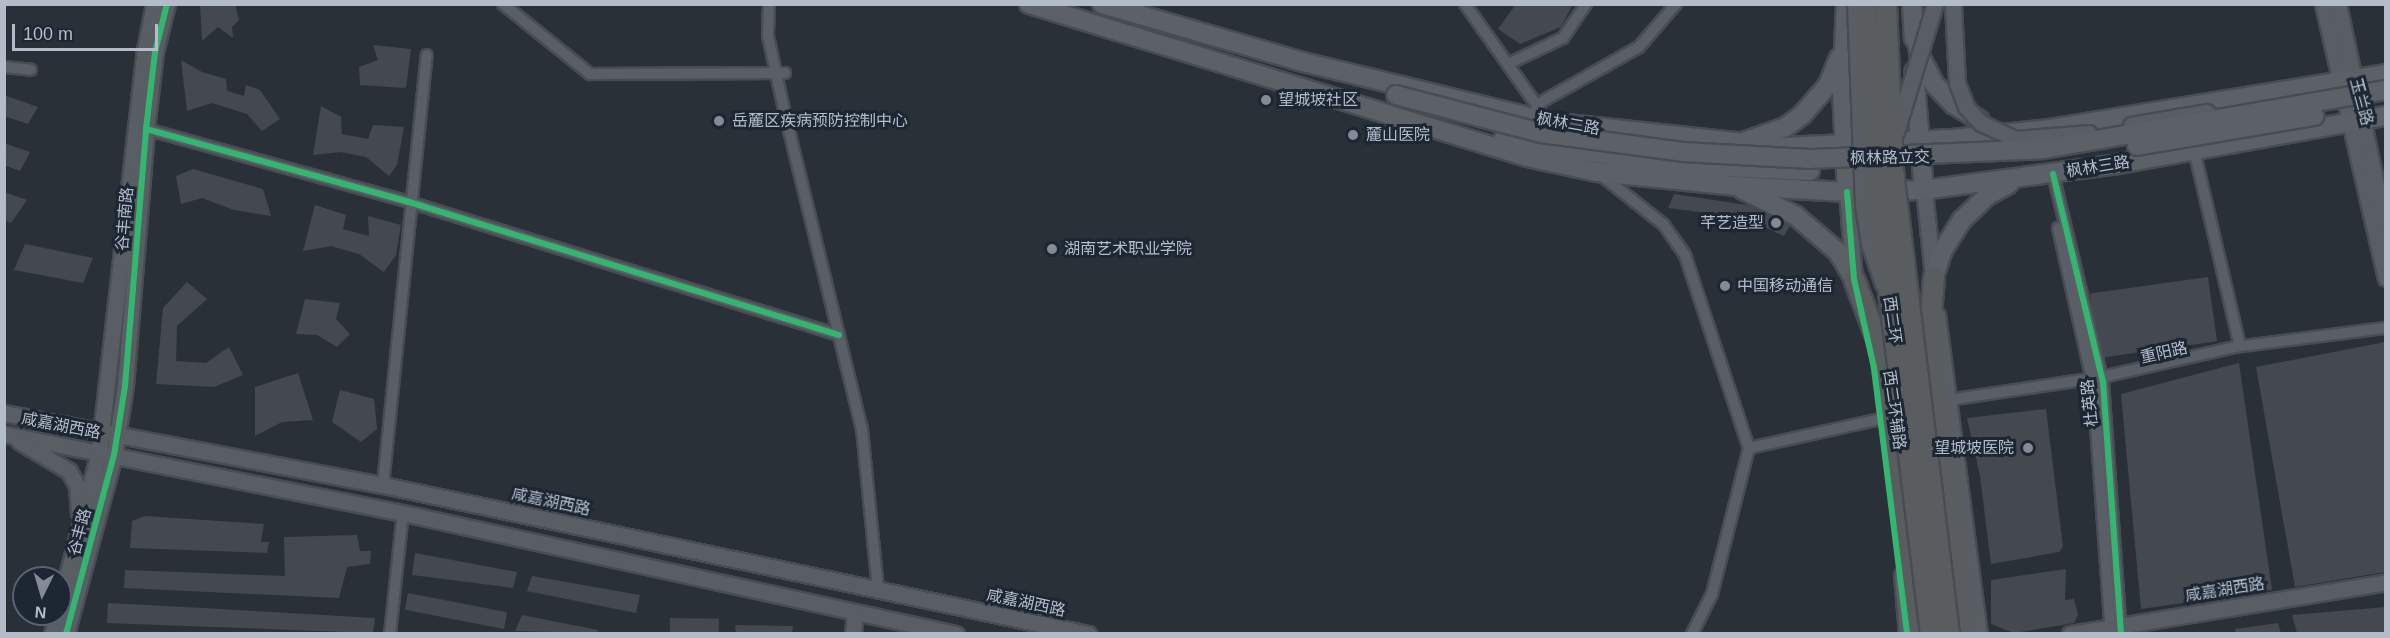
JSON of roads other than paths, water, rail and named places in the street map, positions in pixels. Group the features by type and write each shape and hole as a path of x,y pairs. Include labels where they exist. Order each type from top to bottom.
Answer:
{"highway":[{"name":"西二环","path":"1866,4 1870,117 1888,298 1931,633"},
{"name":"西二环","path":"1886,4 1893,171 1949,633"},
{"path":"1934,277 1929,344 1956,534 1962,633"},
{"path":"1854,279 1880,347 1919,633"}],"main road":[{"path":"1029,4 1287,81 1474,142 1597,172 1736,186 1796,216 1838,252 1854,279"},
{"name":"枫林二路","path":"1102,4 1299,61 1549,122 1739,144 1844,145"},
{"path":"1846,4 1844,145 1847,192"},
{"path":"1912,4 1924,190"},
{"path":"1914,28 1928,75 1953,104 1984,122 2049,129"},
{"path":"1739,144 1786,127 1802,115 1828,85 1846,39"},
{"name":"枫林二路","path":"1299,61 1396,101"},
{"path":"1844,145 1920,141 2049,129 2385,74"},
{"path":"1287,81 1396,101"},
{"name":"枫林路立交","path":"1396,101 1564,137 1693,153 1810,159 2044,149 2385,90"},
{"name":"枫林路立交","path":"1396,101 1507,140 1571,152 1675,165 1810,171 2052,158 2249,129 2385,102"},
{"name":"枫林三路","path":"1736,186 1847,192 1924,190 2028,178 2385,116"},
{"path":"1934,277 1943,250 1962,220 1987,196 2028,178"}],"street":[{"name":"谷丰南路","path":"108,431 144,55 154,4"},
{"name":"谷丰南路","path":"108,431 156,52 167,4"},
{"path":"502,4 590,74 781,73"},
{"path":"769,4 768,36 781,73 862,429 878,590"},
{"path":"1466,4 1510,63 1549,122"},
{"path":"1510,63 1563,38 1586,4"},
{"path":"1536,105 1640,48 1676,4"},
{"path":"1855,4 1863,205 1869,243 1888,298"},
{"path":"1893,171 1899,120 1935,4"},
{"path":"1953,4 1955,64 1962,99 1981,123 2004,136 2048,138 2219,110 2297,107"},
{"name":"玉兰路","path":"2323,4 2385,232"},
{"name":"玉兰路","path":"2338,4 2344,80"},
{"path":"383,485 409,202 427,55"},
{"path":"4,67 31,70"},
{"name":"玉兰路","path":"2355,122 2385,278"},
{"path":"146,129 409,202 839,335"},
{"path":"2192,150 2238,347"},
{"path":"1597,172 1664,225 1685,255 1749,448 1712,594 1692,633"},
{"name":"杜英路","path":"2050,174 2098,380 2114,631"},
{"path":"1924,190 1948,402 1978,633"},
{"name":"西二环辅路","path":"1847,192 1854,279 1881,419 1907,633"},
{"name":"重阳路","path":"2098,380 2238,347 2385,328"},
{"name":"重阳路","path":"1948,402 2098,380 2236,352 2385,332"},
{"name":"咸嘉湖西路","path":"4,413 383,485 1088,633"},
{"path":"1749,448 1881,419"},
{"name":"谷丰路","path":"66,633 107,454 108,431"},
{"name":"咸嘉湖西路","path":"5,434 403,513 956,633"},
{"path":"5,434 69,471 77,486 80,528"},
{"name":"谷丰路","path":"70,566 80,528 107,454"},
{"path":"390,633 403,513"},
{"name":"咸嘉湖西路","path":"2114,631 2385,582"},
{"name":"咸嘉湖西路","path":"2070,633 2114,631 2385,588"},
{"path":"853,633 855,612"}],"place":[{"name":"望城坡社区","path":"1266,100"},
{"name":"岳麓区疾病预防控制中心","path":"719,121"},
{"name":"麓山医院","path":"1353,135"},
{"name":"芊艺造型","path":"1776,223"},
{"name":"湖南艺术职业学院","path":"1052,249"},
{"name":"中国移动通信","path":"1725,286"},
{"name":"望城坡医院","path":"2028,448"}]}
